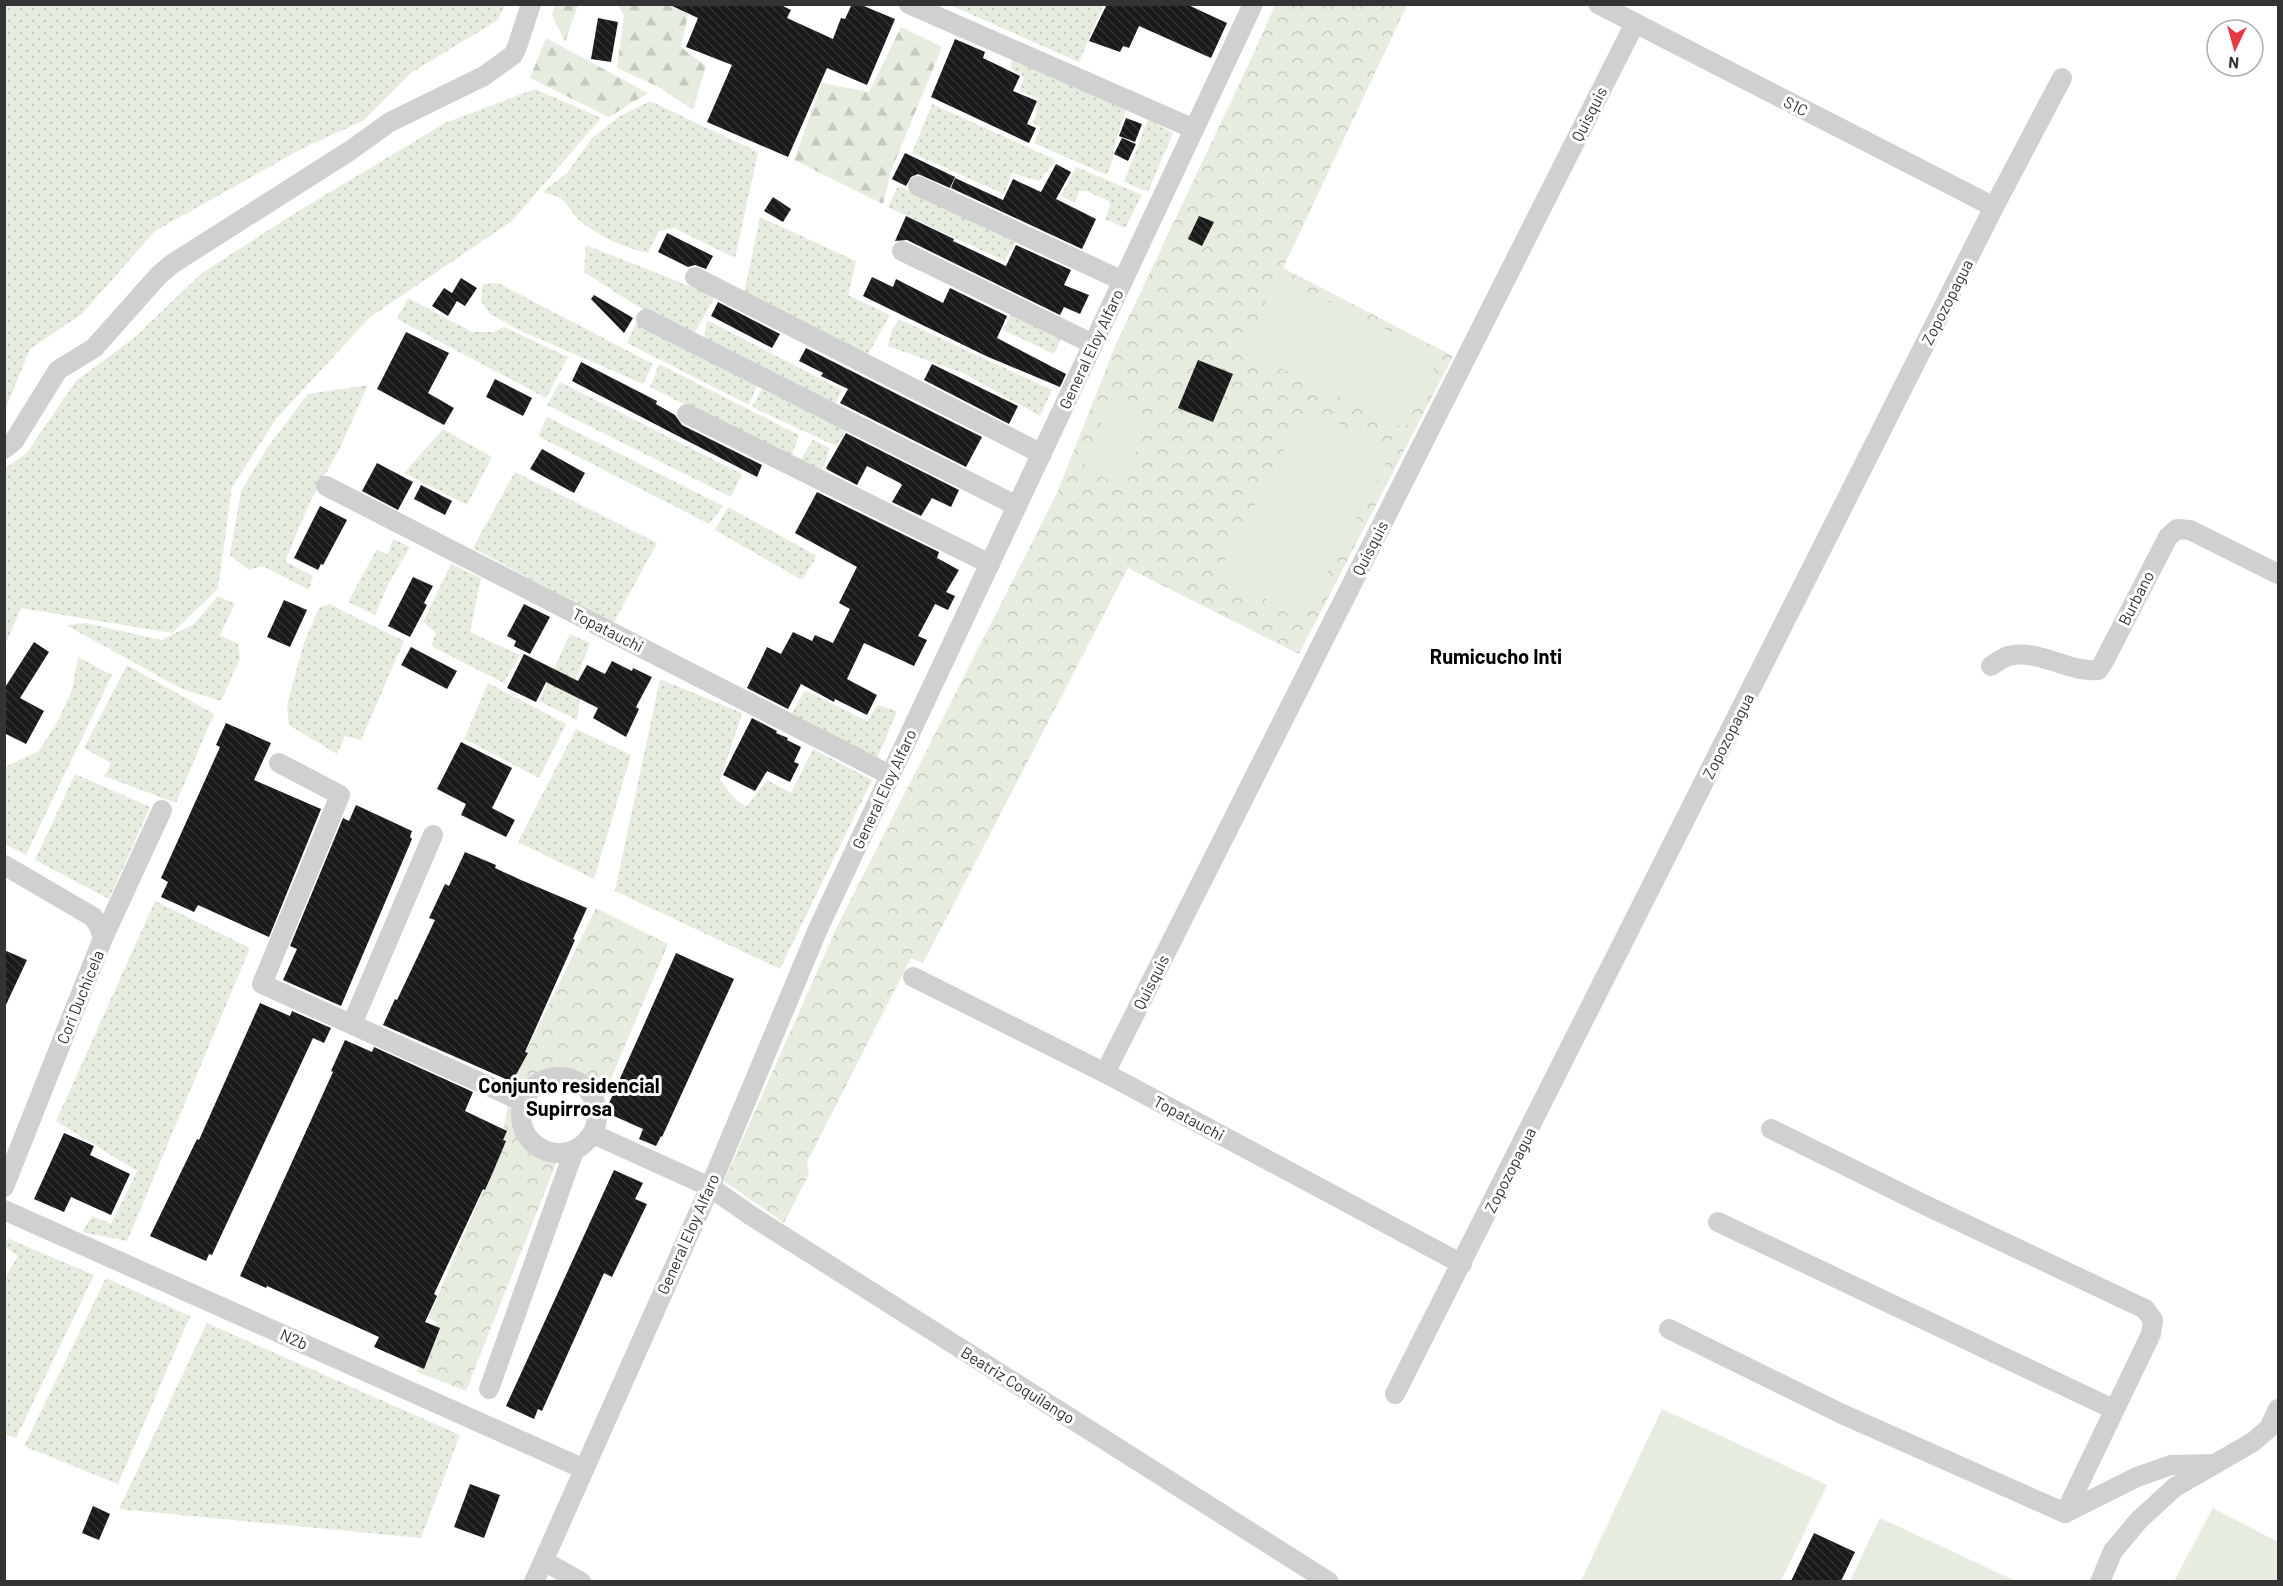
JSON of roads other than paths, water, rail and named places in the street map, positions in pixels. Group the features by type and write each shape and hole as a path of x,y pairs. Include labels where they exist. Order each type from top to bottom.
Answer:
{"street":[{"path":"4,448 14,441 58,370 94,348 159,275 172,264 351,150 390,122 484,76 513,55 531,4"},
{"path":"909,4 1194,129"},
{"name":"General Eloy Alfaro","path":"534,1581 710,1187 818,929 1252,4"},
{"name":"S1C","path":"1598,4 1994,207"},
{"name":"Quisquis","path":"1105,1073 1635,23"},
{"name":"Zopozopagua","path":"1395,1394 1994,207 2062,78"},
{"path":"918,186 1123,281"},
{"path":"902,251 1093,344"},
{"path":"696,277 1042,454"},
{"path":"646,319 1017,506"},
{"path":"687,414 990,564"},
{"name":"Topatauchi","path":"326,486 890,775"},
{"name":"Burbano","path":"1991,666 2007,656 2023,656 2085,671 2098,670 2168,537 2177,529 2190,530 2278,574"},
{"path":"279,764 340,795 262,984 524,1102"},
{"name":"Cori Duchicela","path":"4,1187 103,938 162,810"},
{"path":"352,1024 433,835"},
{"path":"4,865 93,917 103,938"},
{"name":"Topatauchi","path":"913,977 1105,1073 1462,1264"},
{"path":"564,1078 576,1081 586,1088 597,1110 597,1123 592,1134 585,1144 574,1151 549,1152 538,1146 528,1138 521,1114 530,1091 545,1081 564,1078"},
{"path":"1771,1129 2145,1309 2153,1320 2151,1334 2113,1409 2065,1514"},
{"name":"Beatriz Coquilango","path":"592,1134 710,1187 750,1215 1329,1581"},
{"path":"489,1389 574,1151"},
{"name":"N2b","path":"4,1210 584,1469"},
{"path":"1718,1222 2113,1409"},
{"path":"1669,1329 1842,1414 2065,1514"},
{"path":"2100,1581 2113,1551 2139,1520 2175,1487 2253,1442 2269,1428 2278,1409"},
{"path":"2065,1514 2137,1477 2171,1465 2215,1464"},
{"path":"544,1561 581,1581"}],"district":[{"name":"Rumicucho Inti","path":"1496,657"},
{"name":"Conjunto residencial Supirrosa","path":"569,1098"}]}
